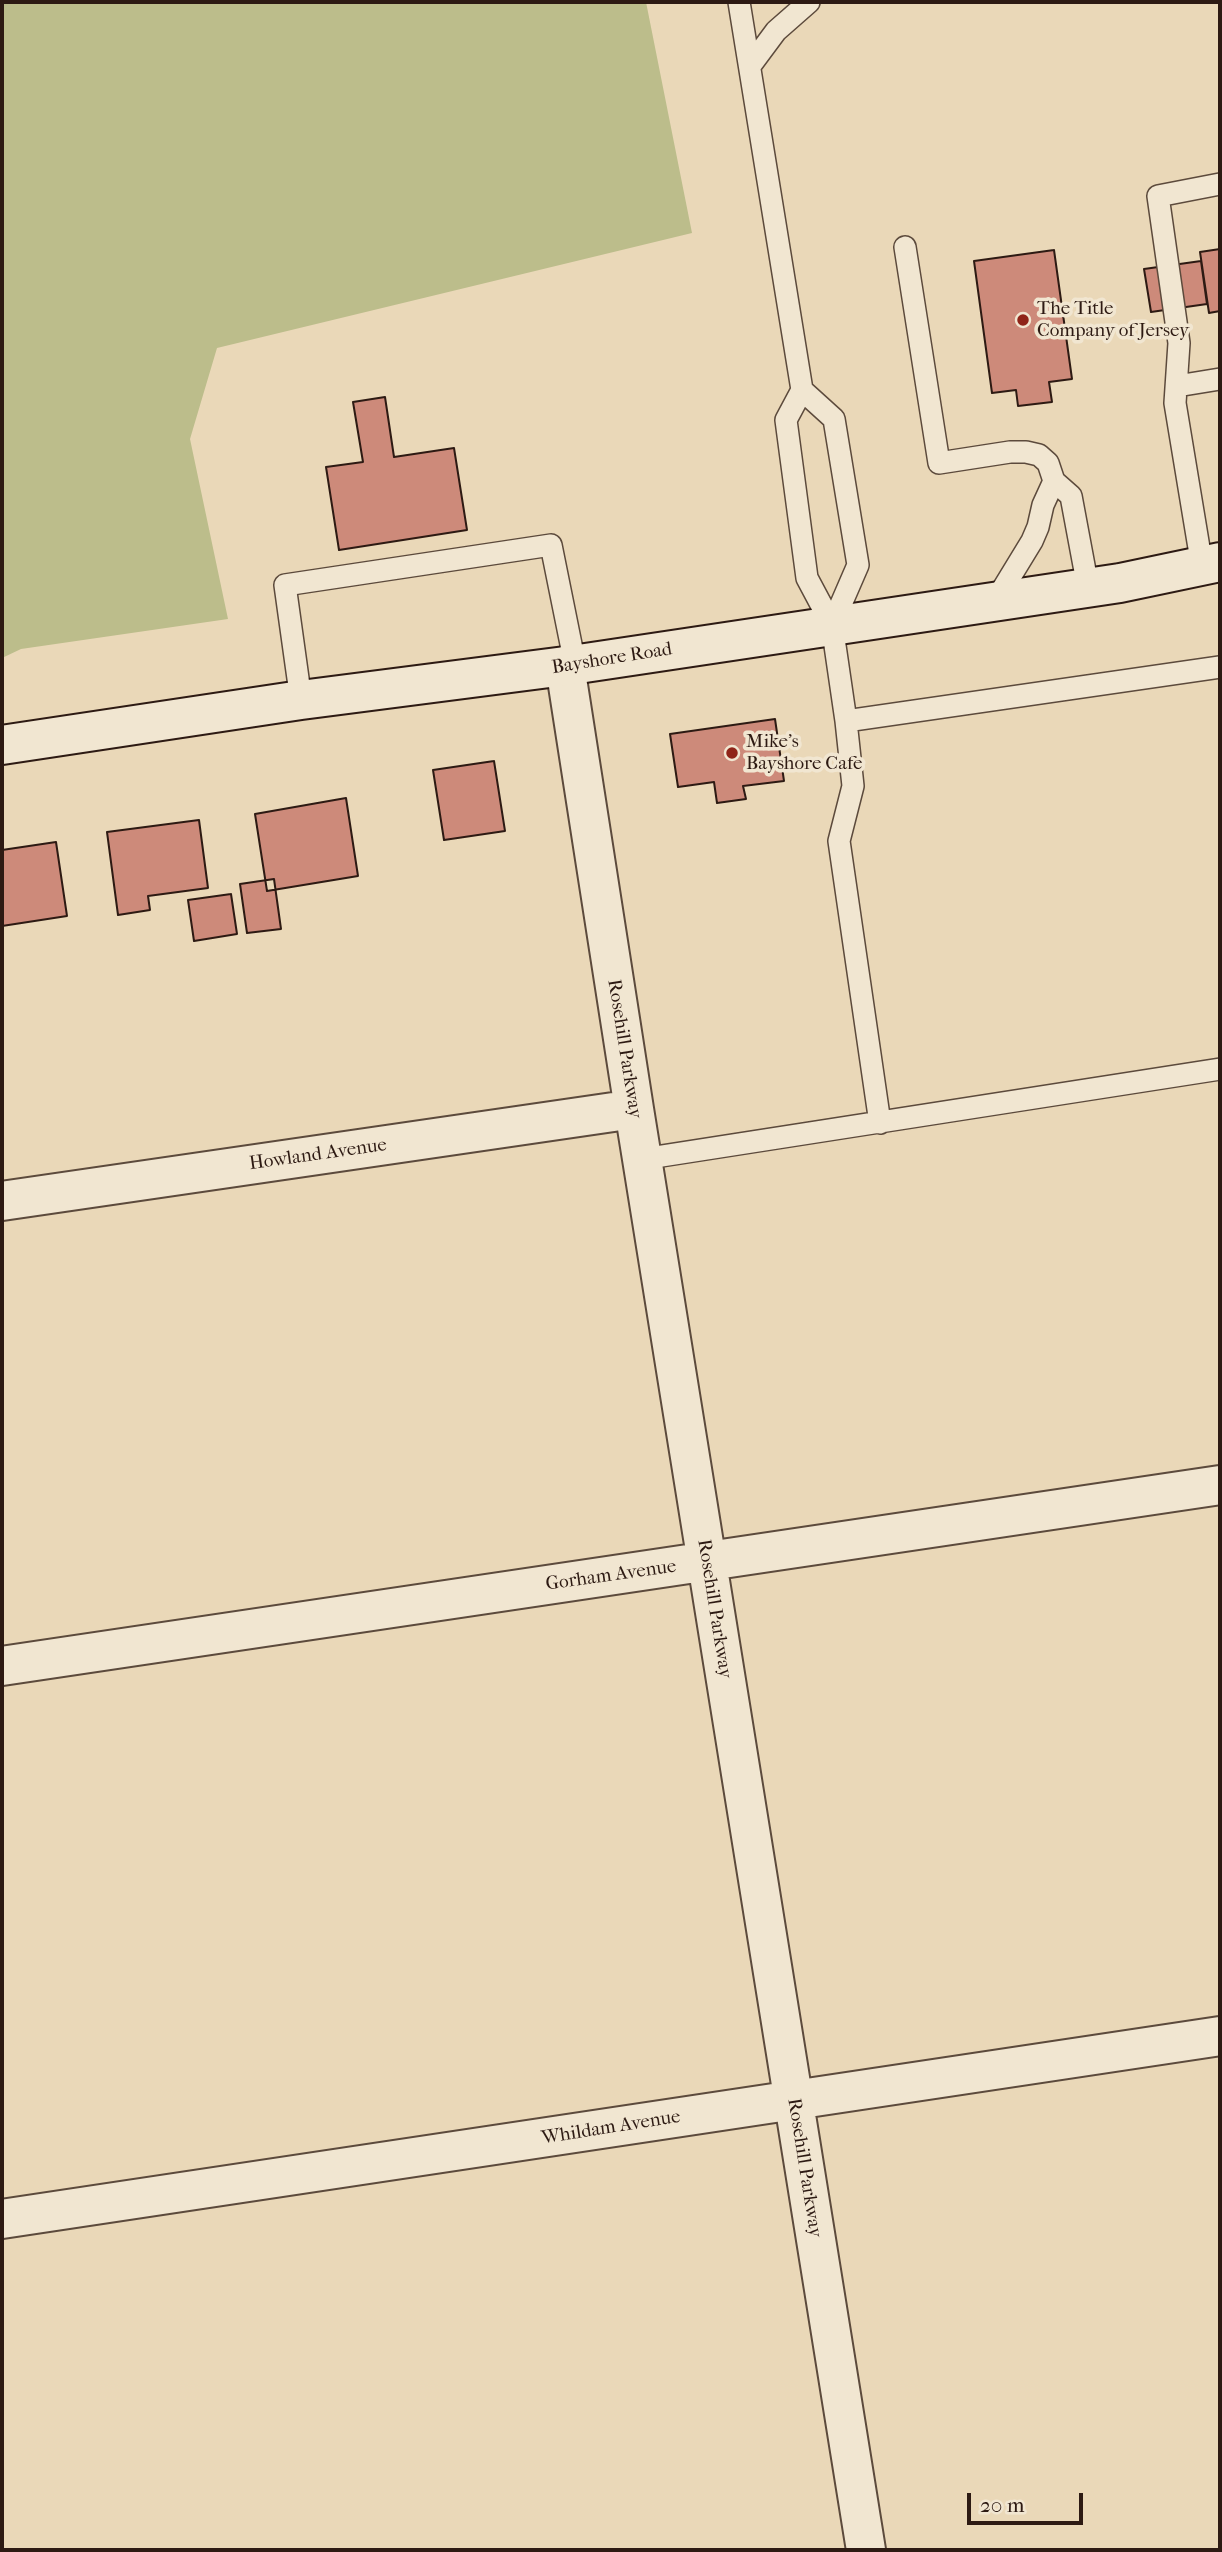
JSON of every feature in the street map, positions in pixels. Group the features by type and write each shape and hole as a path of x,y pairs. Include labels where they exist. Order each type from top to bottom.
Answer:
{"street":[{"name":"Bayshore Road","path":"2,745 301,700 570,665 1088,587 1211,564"},
{"name":"Rosehill Parkway","path":"570,665 642,1159 866,2550"},
{"name":"Howland Avenue","path":"2,1202 634,1108"},
{"name":"Gorham Avenue","path":"2,1666 1220,1485"},
{"name":"Whildam Avenue","path":"2,2220 1220,2036"}],"lane":[{"path":"738,2 802,390 786,420 807,578 832,625 846,721 853,786 839,841 880,1123"},
{"path":"750,66 776,31 810,2"},
{"path":"1211,564 1175,403 1180,343 1157,196 1220,184"},
{"path":"905,247 939,463 1010,452 1038,455 1048,463 1054,481 1071,496 1088,587"},
{"path":"1177,386 1220,379"},
{"path":"802,390 834,419 858,565 832,625"},
{"path":"996,600 1032,541 1054,481"},
{"path":"301,700 285,585 551,545 570,665"},
{"path":"846,721 1220,667"},
{"path":"642,1159 1220,1069"}],"green space":[{"path":"2,2 646,2 692,233 217,348 190,439 228,619 21,649 2,658"}],"building":[{"path":"1220,249 1220,311 1209,313 1200,252"},
{"name":"The Title Company of Jersey","path":"1054,250 1072,379 1049,382 1052,402 1018,406 1016,390 992,393 974,261"},
{"path":"1201,261 1207,304 1151,312 1144,269"},
{"path":"385,397 394,457 454,448 467,530 339,550 326,467 363,462 353,402"},
{"path":"775,719 784,781 743,786 746,799 717,803 714,782 678,787 670,734"},
{"path":"494,761 505,831 444,840 433,770"},
{"path":"346,798 358,876 267,891 255,814"},
{"path":"199,820 208,888 148,896 150,910 118,915 107,832"},
{"path":"56,842 67,916 2,926 2,850"},
{"path":"274,879 281,929 247,933 240,884"},
{"path":"231,894 237,934 194,941 188,900"}],"place":[{"name":"The Title Company of Jersey","path":"1023,320"},
{"name":"Mike's Bayshore Cafe","path":"732,753"}]}
